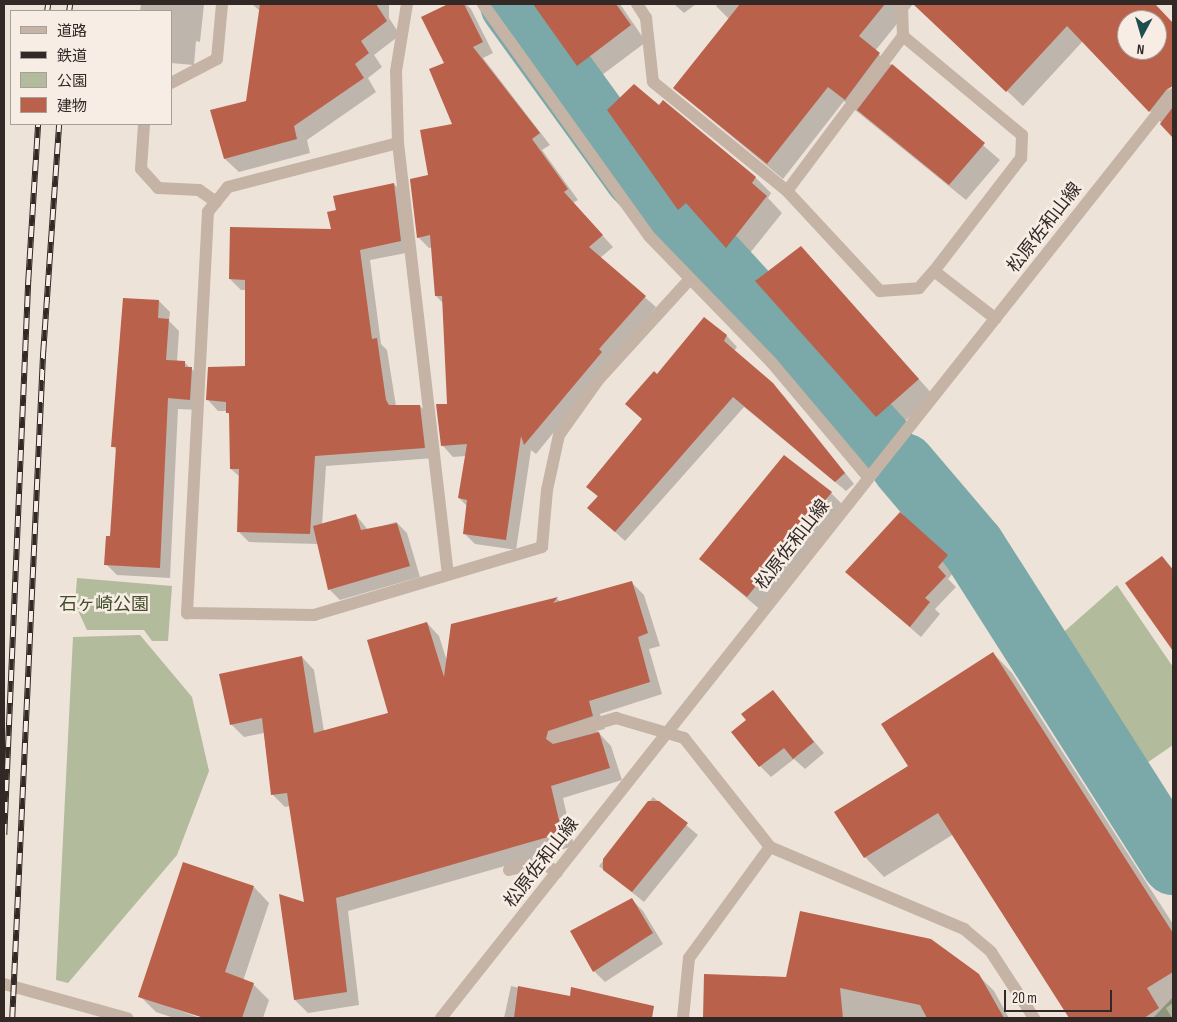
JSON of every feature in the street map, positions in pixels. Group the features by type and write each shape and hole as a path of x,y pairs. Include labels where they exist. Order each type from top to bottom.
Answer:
{"street":[{"path":"172,82 217,58 222,4"},
{"path":"407,4 396,71 398,142 448,574"},
{"path":"483,4 649,236 772,363 868,477"},
{"path":"637,4 646,18 653,82 788,191 880,291 919,288 1022,158 1022,135 903,36"},
{"path":"788,191 903,36 902,7 898,4"},
{"name":"松原佐和山線","path":"441,1018 1173,94"},
{"path":"144,125 140,169 158,188 199,190 216,202"},
{"path":"398,142 228,187 208,212 187,613 314,614 542,547 547,490 559,435 599,378 690,278"},
{"path":"934,271 996,319"},
{"path":"554,736 616,718 684,738 770,847 964,929 991,952 1034,1018"},
{"path":"683,1018 689,958 770,847"},
{"path":"509,870 541,862 557,872"},
{"path":"4,984 127,1018"}],"green space":[{"name":"石ヶ崎公園","path":"77,578 172,586 168,641 152,641 144,630 87,630 75,604"},
{"path":"1117,585 1173,667 1173,745 1141,767 1057,638"},
{"path":"140,635 192,697 209,771 177,855 68,983 56,980 73,637"},
{"path":"1173,997 1173,1018 1153,1018"}],"building":[{"path":"260,4 376,4 387,21 361,41 369,53 355,64 364,78 294,126 297,139 224,159 210,110 246,101"},
{"path":"448,4 464,4 483,42 473,47 540,133 532,139 568,189 564,192 603,235 589,247 646,296 599,349 602,352 524,445 521,436 506,540 463,534 467,500 458,498 467,444 441,446 436,404 447,404 442,296 435,296 430,235 417,238 410,179 428,175 420,130 452,124 429,69 444,63 421,17"},
{"path":"533,4 616,4 631,25 577,66"},
{"path":"740,4 885,4 859,36 880,53 845,100 828,87 767,164 673,88"},
{"path":"913,4 1155,4 1161,10 1117,10 1117,60 1167,60 1167,17 1173,23 1173,86 1167,89 1149,112 1067,26 1006,92"},
{"path":"892,64 985,143 949,185 857,110"},
{"path":"634,84 659,105 663,100 756,177 752,183 767,196 726,248 686,203 678,210 607,110"},
{"path":"1173,107 1173,138 1160,124"},
{"path":"394,183 401,241 360,250 372,339 377,338 386,400 389,405 420,405 425,448 315,456 310,534 237,532 239,469 230,469 229,413 226,413 226,402 206,400 208,367 245,366 245,280 229,279 230,227 331,229 327,212 336,210 333,196"},
{"path":"801,246 919,379 876,417 755,281"},
{"path":"123,298 159,300 158,318 169,319 166,360 185,361 185,367 192,367 190,400 168,398 160,568 104,565 106,536 110,536 116,447 111,447"},
{"path":"704,317 727,335 724,341 773,383 845,473 835,482 733,397 615,532 587,508 598,496 586,487 642,419 625,404 654,371 657,374"},
{"path":"784,455 832,492 747,597 699,559"},
{"path":"900,512 948,555 938,567 946,576 925,598 930,602 910,627 845,572"},
{"path":"356,514 361,530 397,523 410,566 328,590 313,526"},
{"path":"1162,556 1173,570 1173,651 1125,583"},
{"path":"632,581 648,633 638,637 650,682 589,701 593,716 548,731 546,739 553,744 599,732 610,768 551,786 562,833 336,898 347,992 294,1000 279,894 304,902 287,793 271,795 262,718 230,725 219,674 302,656 314,733 388,713 367,640 427,622 444,677 451,624 558,597 553,603"},
{"path":"993,652 1173,933 1173,972 1147,988 1159,1008 1144,1018 1069,1018 938,813 864,858 834,812 908,766 881,724"},
{"path":"773,690 814,742 793,759 784,748 759,767 731,732 746,720 741,714"},
{"path":"648,801 659,801 688,823 632,892 603,870 603,859"},
{"path":"183,862 254,886 225,972 254,983 242,1018 204,1018 138,997"},
{"path":"632,898 653,933 593,972 570,931"},
{"path":"800,911 931,939 979,974 1004,1018 927,1018 920,1005 840,988 843,1018 703,1018 704,974 786,977"},
{"path":"518,986 570,996 571,987 654,1006 652,1018 514,1018"}],"waterway":[{"path":"512,4 636,175 880,440"},
{"path":"903,465 972,546 1173,862"}],"railway":[{"path":"47,10 48,4"},
{"path":"69,10 70,4"},
{"path":"4,835 28,281 38,125"},
{"path":"12,1018 43,352 59,125"}]}
